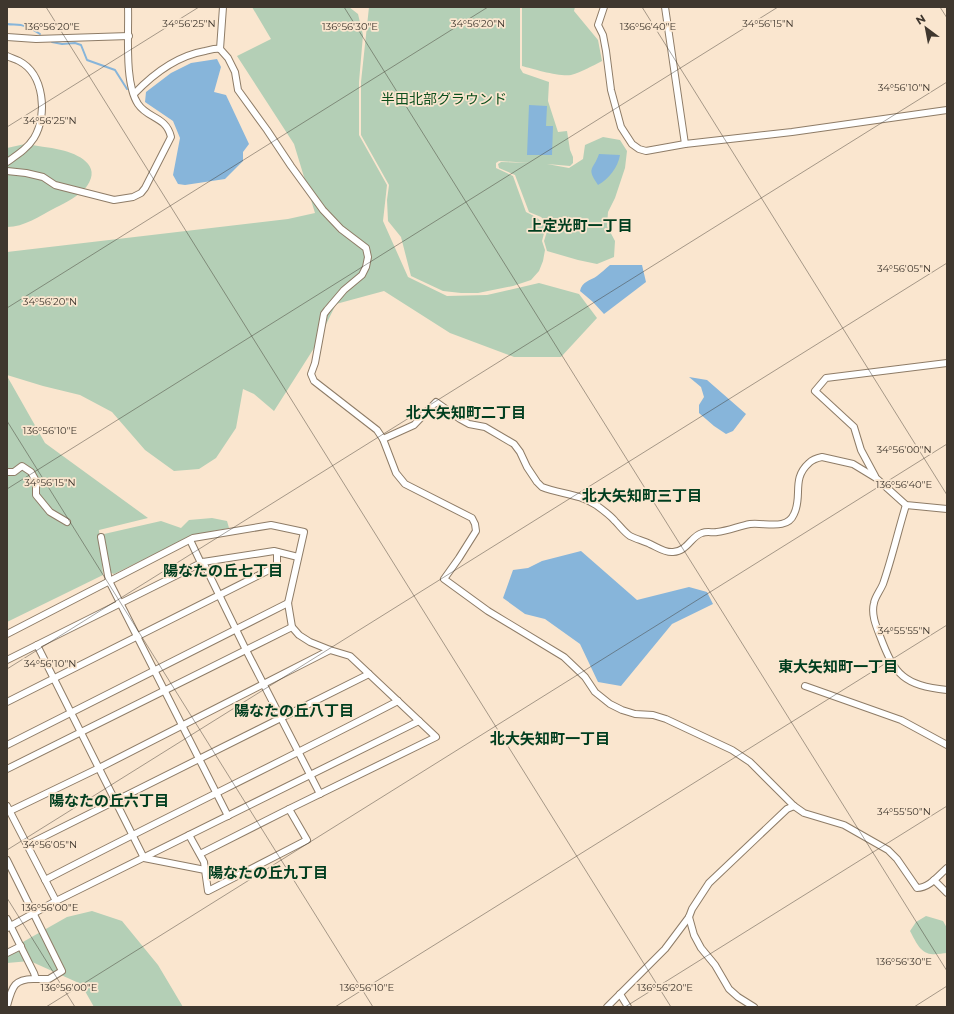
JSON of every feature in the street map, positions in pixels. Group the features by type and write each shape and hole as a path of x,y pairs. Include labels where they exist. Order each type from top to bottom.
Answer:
{"street":[{"path":"7,171 43,177 55,185 114,200 133,197 141,193 146,188 171,137 169,129 164,124 141,108 129,82 128,7"},
{"path":"220,49 222,7"},
{"path":"604,7 598,24 603,35 611,90 621,128 632,144 639,149 646,151 685,144 807,130 947,110"},
{"path":"665,7 685,144"},
{"path":"7,36 36,38 129,36"},
{"path":"134,94 144,83 167,66 181,58 196,52 216,48 220,49 228,58 235,72 238,90 323,210 341,229 366,248 368,257 362,276 344,290 324,314 315,363 311,374 314,381 377,430 383,439 396,473 405,484 467,514 476,524 476,531 444,579 488,610 564,657 585,677 595,692 610,704 635,714 653,715 666,719 732,750 755,767 794,806 809,816 850,828 888,850 897,859 917,888 923,888 947,868"},
{"path":"7,56 20,61 30,71 38,84 42,100 40,121 34,138 25,150 7,162"},
{"path":"876,478 862,450 854,427 815,391 826,378 947,363"},
{"path":"383,439 414,425 436,402 469,424 485,427 514,444 520,452 527,467 542,487 583,498 596,505 631,536 664,551 672,553 682,550 703,532 717,532 753,524 779,525 792,519 797,506 800,473 811,461 822,457 853,464 876,478 906,505 947,509"},
{"path":"7,472 14,472 22,466 31,472 36,481 36,495 50,512 67,522"},
{"path":"906,505 882,585 874,603 873,615 886,651 898,672 911,682 925,687 947,690"},
{"path":"7,634 193,538 271,525 304,532 288,603 292,627 299,635 310,642 350,656 436,737 200,854"},
{"path":"101,537 110,581 120,603 228,816"},
{"path":"190,540 320,794"},
{"path":"7,660 202,562 274,551 298,557"},
{"path":"7,702 54,680 277,566 278,552"},
{"path":"7,745 235,628 288,603"},
{"path":"7,767 81,733 292,627"},
{"path":"37,646 144,858"},
{"path":"56,901 8,808 99,768 330,650"},
{"path":"27,845 116,802 369,674"},
{"path":"804,686 901,720 947,746"},
{"path":"45,880 398,701"},
{"path":"9,927 56,901 419,721"},
{"path":"607,1007 665,949 689,917 704,889 717,875 787,809 794,806"},
{"path":"189,836 204,862 208,891 307,840 289,809"},
{"path":"144,858 205,870"},
{"path":"7,860 62,971 49,979 23,979 18,982 8,995 7,1006"},
{"path":"934,880 947,893"},
{"path":"689,917 694,935 700,948 716,965 729,989 738,997 754,1007"},
{"path":"7,919 9,927 21,946 36,979"},
{"path":"7,953 21,946"},
{"path":"620,994 628,1007"}],"green space":[{"path":"252,7 349,7 358,14 363,35 359,82 359,135 387,185 383,221 408,277 447,296 487,295 539,283 579,294 597,318 561,357 514,357 450,333 384,291 336,304 316,345 274,411 254,394 243,389 236,428 216,458 199,469 174,471 145,450 112,412 80,395 7,375 7,252 288,219 315,213 294,144 237,56 271,39"},
{"name":"半田北部グラウンド","path":"369,7 520,7 520,68 523,73 549,82 548,101 558,132 567,131 570,150 573,157 573,163 570,166 547,164 569,168 583,159 585,145 603,137 620,140 627,151 625,168 615,198 608,212 607,226 615,241 614,257 597,264 547,251 544,241 549,225 541,217 529,212 515,175 499,168 498,164 501,162 531,163 499,161 496,163 496,168 513,176 526,212 536,217 546,226 542,241 545,250 539,271 531,280 513,286 478,293 443,291 411,276 401,237 388,221 387,200 389,185 361,135 361,82"},
{"path":"522,7 575,7 574,11 598,40 602,61 571,75 560,75 522,66"},
{"path":"25,144 52,148 74,154 90,166 92,172 91,179 87,186 77,196 38,218 20,225 7,227 7,148"},
{"path":"7,376 45,443 148,518 99,530 103,575 7,622"},
{"path":"212,518 227,521 229,528 193,535 114,574 111,573 104,534 161,521 181,528 189,520"},
{"path":"92,911 122,921 158,965 183,1007 94,1007 81,984 30,961 7,963 7,951 67,917"},
{"path":"926,916 943,921 947,928 947,953 927,953 921,949 916,942 910,931 916,922"}],"water":[{"path":"217,59 221,67 214,92 226,95 249,144 243,152 243,161 225,179 185,185 178,184 173,175 180,138 173,121 145,102 146,92 171,73 191,63"},
{"path":"529,105 547,106 546,126 553,126 552,155 527,155"},
{"path":"599,154 620,155 612,172 598,185 591,172"},
{"path":"610,265 642,265 646,282 604,314 580,291 584,283 597,276"},
{"path":"689,377 707,380 746,414 733,431 726,434 699,413 699,405 704,397 701,387"},
{"path":"581,551 637,600 689,587 707,592 713,604 672,624 621,686 598,682 580,644 545,619 525,614 503,598 513,570 528,568 542,561"}],"waterway":[{"path":"7,24 26,26 40,34"},
{"path":"52,42 62,44 75,43 81,45 87,60 115,70 127,89"}],"district":[{"name":"上定光町一丁目","path":"580,226"},
{"name":"北大矢知町二丁目","path":"466,413"},
{"name":"北大矢知町三丁目","path":"642,496"},
{"name":"陽なたの丘七丁目","path":"223,571"},
{"name":"東大矢知町一丁目","path":"838,667"},
{"name":"陽なたの丘八丁目","path":"294,711"},
{"name":"北大矢知町一丁目","path":"550,739"},
{"name":"陽なたの丘六丁目","path":"109,801"},
{"name":"陽なたの丘九丁目","path":"268,873"}]}
